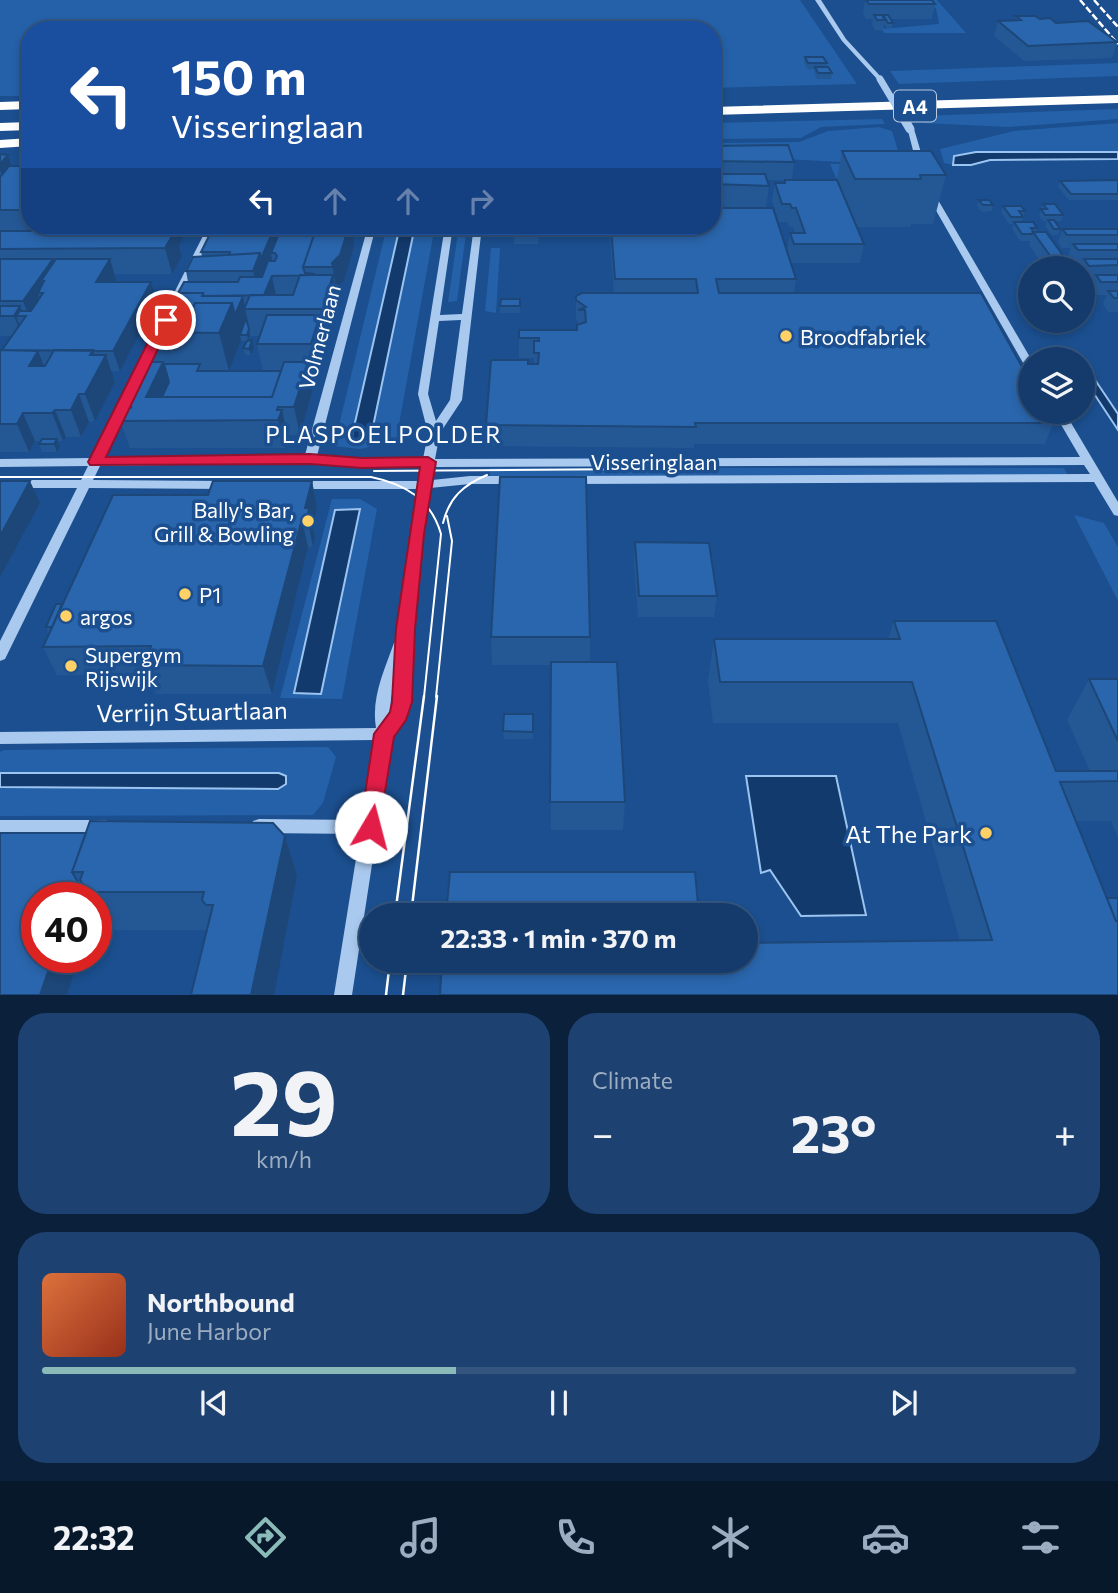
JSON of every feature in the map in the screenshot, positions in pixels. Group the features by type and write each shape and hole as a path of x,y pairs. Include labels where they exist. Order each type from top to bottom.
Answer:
{"highway":[{"name":"A4","path":"721,99 1118,87"},
{"name":"A4","path":"721,111 1118,99"},
{"path":"0,106 21,105"},
{"path":"0,115 21,114"},
{"path":"0,127 21,126"},
{"path":"0,144 21,143"}],"street":[{"path":"818,0 844,40 880,79 910,129 923,171"},
{"path":"926,182 1019,347"},
{"path":"169,313 208,235"},
{"name":"Volmerlaan","path":"310,459 370,235"},
{"path":"434,433 423,394 448,235"},
{"path":"343,995 384,734 400,714 402,702 405,629 428,462 434,433 456,400 477,235"},
{"path":"435,317 467,317"},
{"path":"0,655 163,325"},
{"path":"1066,424 1118,512"},
{"name":"Visseringlaan","path":"0,463 310,459 362,463 1088,461"},
{"name":"Visseringlaan","path":"555,480 1098,478"},
{"path":"286,485 424,485 470,480 528,480"},
{"path":"0,484 246,485"},
{"name":"Verrijn Stuartlaan","path":"0,738 384,734"},
{"path":"0,827 128,826"},
{"path":"244,827 371,827"}],"shaded area":[{"path":"0,0 800,0 857,84 721,88 721,21 21,21 21,96 0,96"},
{"path":"914,0 937,0 966,33 885,33 881,29 939,24 936,8"},
{"path":"1118,63 1118,76 899,84 890,71"},
{"path":"1118,109 1118,119 1008,127 922,123 919,116"},
{"path":"882,119 885,124 821,127 801,138 721,139 721,123"},
{"path":"1118,123 1118,152 976,152 952,159 953,165 944,163 940,149 1014,131"},
{"path":"879,127 892,131 900,157 898,180 836,178 830,164 879,164 721,155 721,143 799,142 828,131"},
{"path":"976,152 1118,152 1118,159 990,160 971,165 953,165 954,156"},
{"path":"385,235 398,235 351,440 370,441 413,235 433,235 396,441 360,449 334,446"},
{"path":"398,235 413,235 370,441 351,440"},
{"path":"458,235 466,235 457,301 448,302"},
{"path":"491,248 500,248 496,313 485,311"},
{"path":"1095,380 1118,414 1118,430 1095,395"},
{"path":"490,468 1064,468 1070,479 490,478"},
{"path":"332,499 360,499 377,509 342,699 280,698"},
{"path":"360,509 321,694 294,693 335,510"},
{"path":"1074,515 1104,523 1118,547 1118,601"},
{"path":"328,747 336,757 323,803 313,815 0,816 0,787 278,789 286,784 286,777 278,773 0,773 0,752 4,750"},
{"path":"0,773 279,773 286,776 286,784 278,789 0,787"},
{"path":"746,776 836,776 866,915 801,916 770,870 761,873"}],"building":[{"path":"866,0 932,0 935,4 869,4"},
{"path":"874,15 882,15 885,20 877,20"},
{"path":"883,15 888,15 893,23 888,23"},
{"path":"1016,16 1050,18 1056,23 1088,21 1117,42 1028,46 998,21 1021,20"},
{"path":"805,57 823,57 827,63 808,63"},
{"path":"815,67 828,67 832,73 818,73"},
{"path":"788,145 794,162 721,161 721,146"},
{"path":"842,151 931,151 946,175 920,175 921,179 855,179"},
{"path":"0,154 8,155 0,164"},
{"path":"9,166 21,166 21,210 0,210 0,177"},
{"path":"721,174 765,174 769,186 721,184"},
{"path":"785,180 837,180 864,244 794,244 790,233 805,233 796,208 792,208 790,204 782,204 775,183 785,183"},
{"path":"1118,180 1118,194 1071,194 1060,181"},
{"path":"979,200 989,200 993,205 983,205"},
{"path":"1043,204 1055,204 1063,215 1045,215 1041,209 1047,209"},
{"path":"1003,206 1021,206 1025,211 1019,211 1023,217 1011,217"},
{"name":"Broodfabriek","path":"721,208 773,208 796,279 716,279 719,293 981,293 1018,360 1018,423 695,423 696,427 486,425 491,360 528,360 528,364 538,364 539,353 534,353 534,341 539,341 539,338 519,338 519,330 577,330 577,325 586,322 585,310 578,310 586,307 576,300 576,296 582,293 698,293 696,279 615,279 612,235 721,235"},
{"path":"1048,220 1054,220 1060,229 1054,229"},
{"path":"1014,222 1033,222 1037,228 1031,228 1035,234 1022,234"},
{"path":"1062,229 1118,229 1118,235 1067,235"},
{"path":"0,231 21,231 21,235 173,235 165,248 0,249"},
{"path":"1033,232 1046,232 1063,256 1050,256"},
{"path":"210,235 271,235 261,259 260,253 229,255 230,252 201,252"},
{"path":"278,235 314,235 303,267 305,273 314,275 272,276 264,295 204,296 203,293 178,293 184,282 238,282 240,277 262,277 268,261 275,261 277,256 271,253"},
{"path":"314,235 346,235 340,255 332,263 333,267 303,267"},
{"path":"1073,244 1118,244 1118,250 1078,250"},
{"path":"260,253 253,271 186,271 193,257"},
{"path":"0,259 53,259 23,301 0,301"},
{"path":"56,259 110,259 96,282 151,282 113,351 2,350 26,316 16,316 20,311 31,311 43,293 38,293 44,281 41,281"},
{"path":"1095,259 1118,259 1118,265 1095,266"},
{"path":"300,275 333,275 323,309 244,309 250,295 293,295"},
{"path":"1096,275 1118,275 1118,282 1101,282"},
{"path":"1108,291 1118,291 1118,298 1114,298"},
{"path":"173,293 243,296 235,315 232,303 195,303 193,308 166,308"},
{"path":"501,299 520,299 520,306 500,306"},
{"path":"195,303 232,303 219,333 144,332 156,308 193,308"},
{"path":"0,306 20,306 14,316 0,316"},
{"path":"267,315 320,315 311,344 257,344"},
{"path":"246,318 249,329 247,335 240,335"},
{"path":"252,340 249,349 243,348 247,341"},
{"path":"0,350 38,351 29,366 45,366 54,350 93,350 90,355 106,355 85,394 79,394 71,410 23,413 17,424 0,424"},
{"path":"139,362 163,362 146,397 272,397 284,362 308,362 294,407 278,407 277,410 282,410 278,420 120,421 126,410 132,407 115,407"},
{"path":"164,364 200,364 197,371 281,371 272,397 162,397 169,382"},
{"path":"42,439 57,439 54,444 39,444"},
{"path":"500,477 586,477 590,637 491,637"},
{"path":"0,481 30,481 0,536"},
{"path":"213,481 312,481 305,508 309,508 307,519 302,519 263,666 144,665 151,646 43,647 113,495 208,495"},
{"path":"635,542 709,543 717,596 639,596"},
{"path":"56,604 62,604 52,627 46,627"},
{"path":"894,621 996,621 1056,771 1118,771 1118,781 1060,782 1118,921 1118,995 440,995 441,973 758,973 758,943 992,940 912,682 720,682 714,639 900,639"},
{"path":"551,662 617,662 625,802 550,802"},
{"path":"1089,679 1118,679 1118,741"},
{"path":"504,714 533,714 533,732 503,731"},
{"path":"90,821 273,823 285,836 251,995 191,995 213,905 206,905 202,900 204,892 112,892 112,882 82,882 83,872 72,872"},
{"path":"0,833 86,833 72,872 78,882 21,882 21,973 48,973 40,995 0,995"},
{"path":"450,872 695,872 698,903 447,903"},
{"path":"1107,898 1118,898 1118,921 1116,921"}],"tram line":[{"path":"374,471 641,469"},
{"path":"443,523 449,506 458,493 487,475"},
{"path":"0,477 371,477 405,489 431,511 441,534 424,697"},
{"path":"436,697 452,541 447,516"},
{"path":"397,903 424,696"},
{"path":"412,903 437,696"},
{"path":"386,995 389,973"},
{"path":"403,995 406,973"}],"railway":[{"path":"1080,0 1118,44"},
{"path":"1094,0 1118,27"}],"place":[{"name":"Broodfabriek","path":"786,336"},
{"name":"Bally's Bar, Grill & Bowling","path":"308,521"},
{"name":"P1","path":"185,594"},
{"name":"argos","path":"66,616"},
{"name":"Supergym Rijswijk","path":"71,666"},
{"name":"At The Park","path":"986,833"}],"district":[{"name":"PLASPOELPOLDER","path":"384,434"}],"route":[{"path":"166,320 96,462 310,459 362,463 428,462 405,629 402,702 400,714 384,734 371,827"}]}
